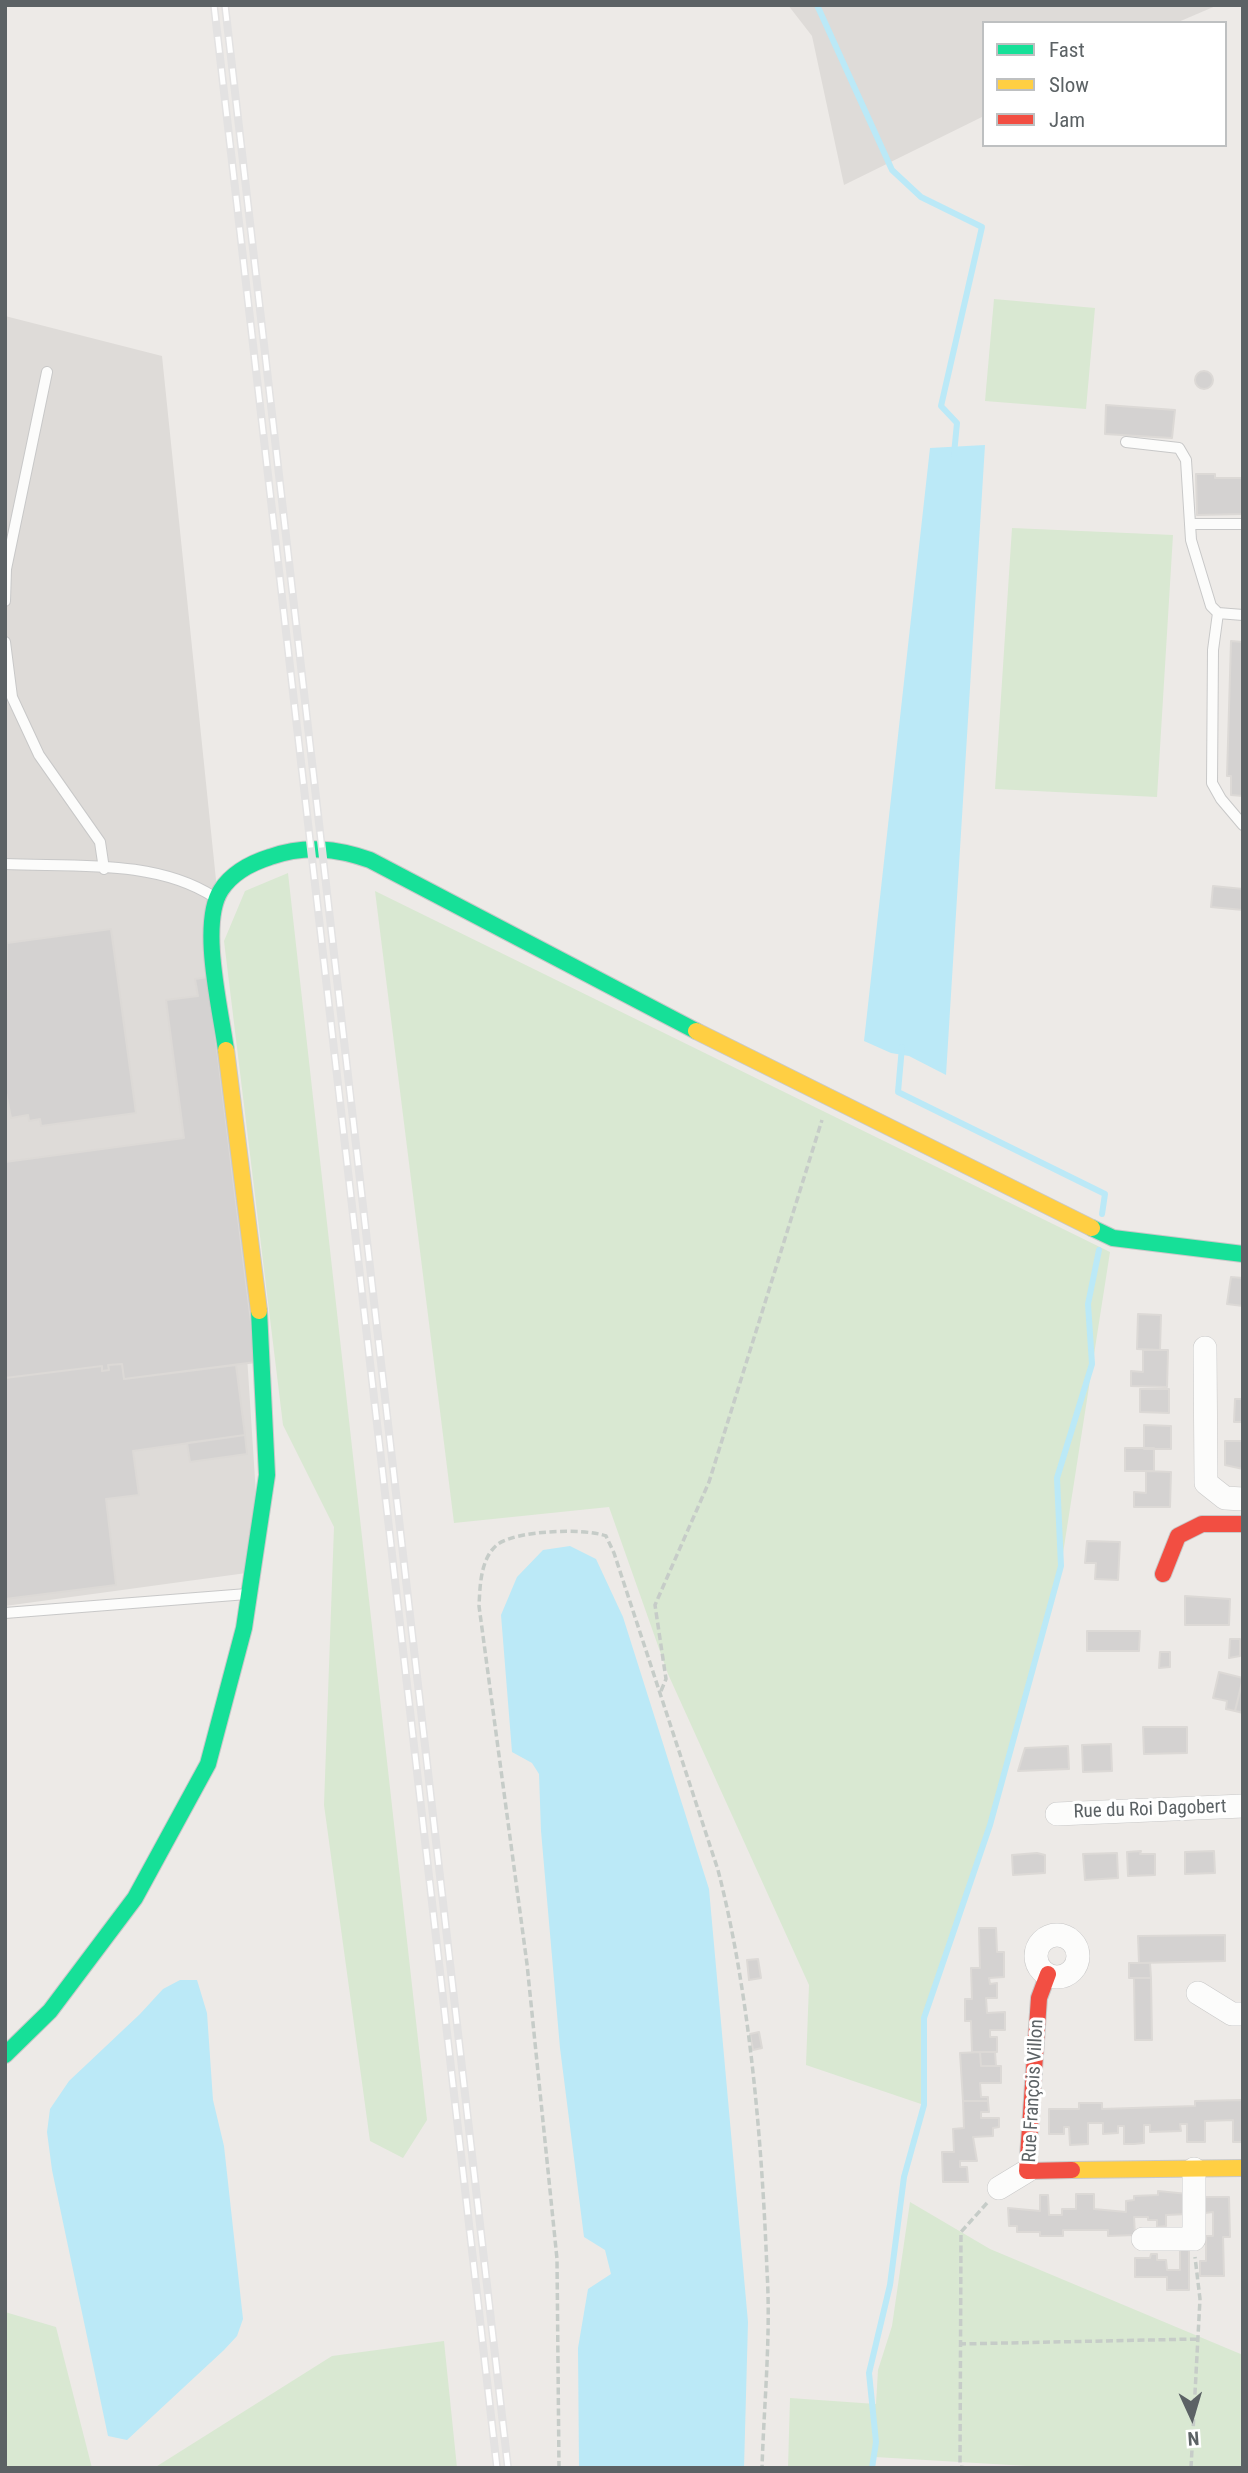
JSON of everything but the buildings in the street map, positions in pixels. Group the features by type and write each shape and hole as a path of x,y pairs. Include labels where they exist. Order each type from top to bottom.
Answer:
{"street":[{"path":"5,2055 50,2011 135,1898 201,1777 211,1752 250,1594 267,1475 264,1379 259,1305 213,946 217,899 223,886 236,874 275,856 316,849 346,852 370,860 828,1099 1113,1238 1243,1254"},
{"path":"1205,1348 1206,1483 1224,1498 1243,1499"},
{"path":"1163,1574 1178,1536 1202,1524 1243,1524"},
{"name":"Rue du Roi Dagobert","path":"1057,1814 1243,1806"},
{"name":"Rue François Villon","path":"1048,1974 1039,1998 1027,2171 1243,2168"},
{"path":"1198,1993 1232,2014 1243,2014"},
{"path":"1143,2239 1194,2239 1194,2169"},
{"path":"999,2188 1027,2171"}],"lane":[{"path":"5,601 6,569 47,372"},
{"path":"1126,442 1179,448 1186,460 1191,540 1211,606 1218,613 1243,615"},
{"path":"1190,524 1243,524"},
{"path":"1218,613 1213,650 1212,783 1220,799 1243,825"},
{"path":"5,642 12,697 40,755 100,842 104,869"},
{"path":"5,864 139,870 200,888 217,899"},
{"path":"5,1613 250,1594"}],"path":[{"path":"660,1693 666,1679 655,1605 709,1482 828,1099"},
{"path":"559,2468 557,2259 527,1964 479,1606 481,1571 497,1545 526,1534 594,1531 606,1536 718,1870 730,1918 749,2051 768,2273 762,2468"},
{"path":"965,2468 960,2468 961,2232 999,2188"},
{"path":"1191,2468 1200,2299 1194,2239"},
{"path":"959,2344 1196,2339"}],"shaded area":[{"path":"788,5 1218,5 1181,21 982,21 982,117 844,185 812,36"},
{"path":"5,316 162,356 216,880 261,1571 5,1606"}],"green space":[{"path":"994,299 1095,308 1086,409 985,401"},
{"path":"1012,528 1173,535 1157,797 995,789"},
{"path":"288,873 427,2120 403,2158 370,2141 324,1805 334,1527 283,1425 224,941 245,891"},
{"path":"375,891 1110,1252 1061,1566 990,1825 924,2018 924,2105 806,2065 809,1985 668,1674 609,1507 454,1523"},
{"path":"910,2202 990,2249 1243,2355 1243,2468 1061,2468 875,2457 871,2468 788,2468 790,2398 876,2404 878,2370 892,2326"},
{"path":"5,2312 56,2327 92,2468 5,2468"},
{"path":"444,2341 457,2468 154,2468 332,2356"}],"water":[{"path":"985,445 946,1075 909,1056 891,1053 864,1041 930,448"},
{"path":"570,1546 596,1559 623,1617 709,1889 748,2322 744,2468 579,2468 578,2348 588,2289 611,2274 605,2250 584,2237 560,2048 541,1831 539,1774 532,1763 512,1752 501,1615 517,1577 543,1550"},
{"path":"180,1980 197,1980 207,2013 213,2100 224,2146 243,2319 237,2336 224,2350 127,2440 108,2436 52,2170 47,2132 50,2109 69,2081 163,1989"}],"waterway":[{"path":"817,5 892,170 921,197 982,227 941,406 957,423 954,454"},
{"path":"902,1047 898,1092 1105,1194 1102,1214"},
{"path":"872,2468 876,2442 869,2373 890,2285 904,2177 924,2105 924,2018 990,1825 1061,1566 1057,1478 1092,1364 1088,1304 1099,1250"}],"railway":[{"path":"214,5 497,2468"},
{"path":"225,5 508,2468"}],"traffic: fast":[{"path":"226,1050 212,945 215,905 221,890 243,869 256,862 283,853 308,850 333,851 370,860 696,1031"},
{"path":"1092,1228 1113,1238 1243,1254"},
{"path":"5,2055 50,2011 135,1898 208,1764 244,1628 267,1475 259,1311"}],"traffic: slow":[{"path":"696,1031 1092,1228"},
{"path":"226,1050 259,1311"},
{"path":"1072,2170 1243,2168"}],"traffic: jam":[{"path":"1163,1574 1178,1536 1202,1524 1243,1524"},
{"path":"1048,1974 1039,1998 1027,2171 1072,2170"}]}
